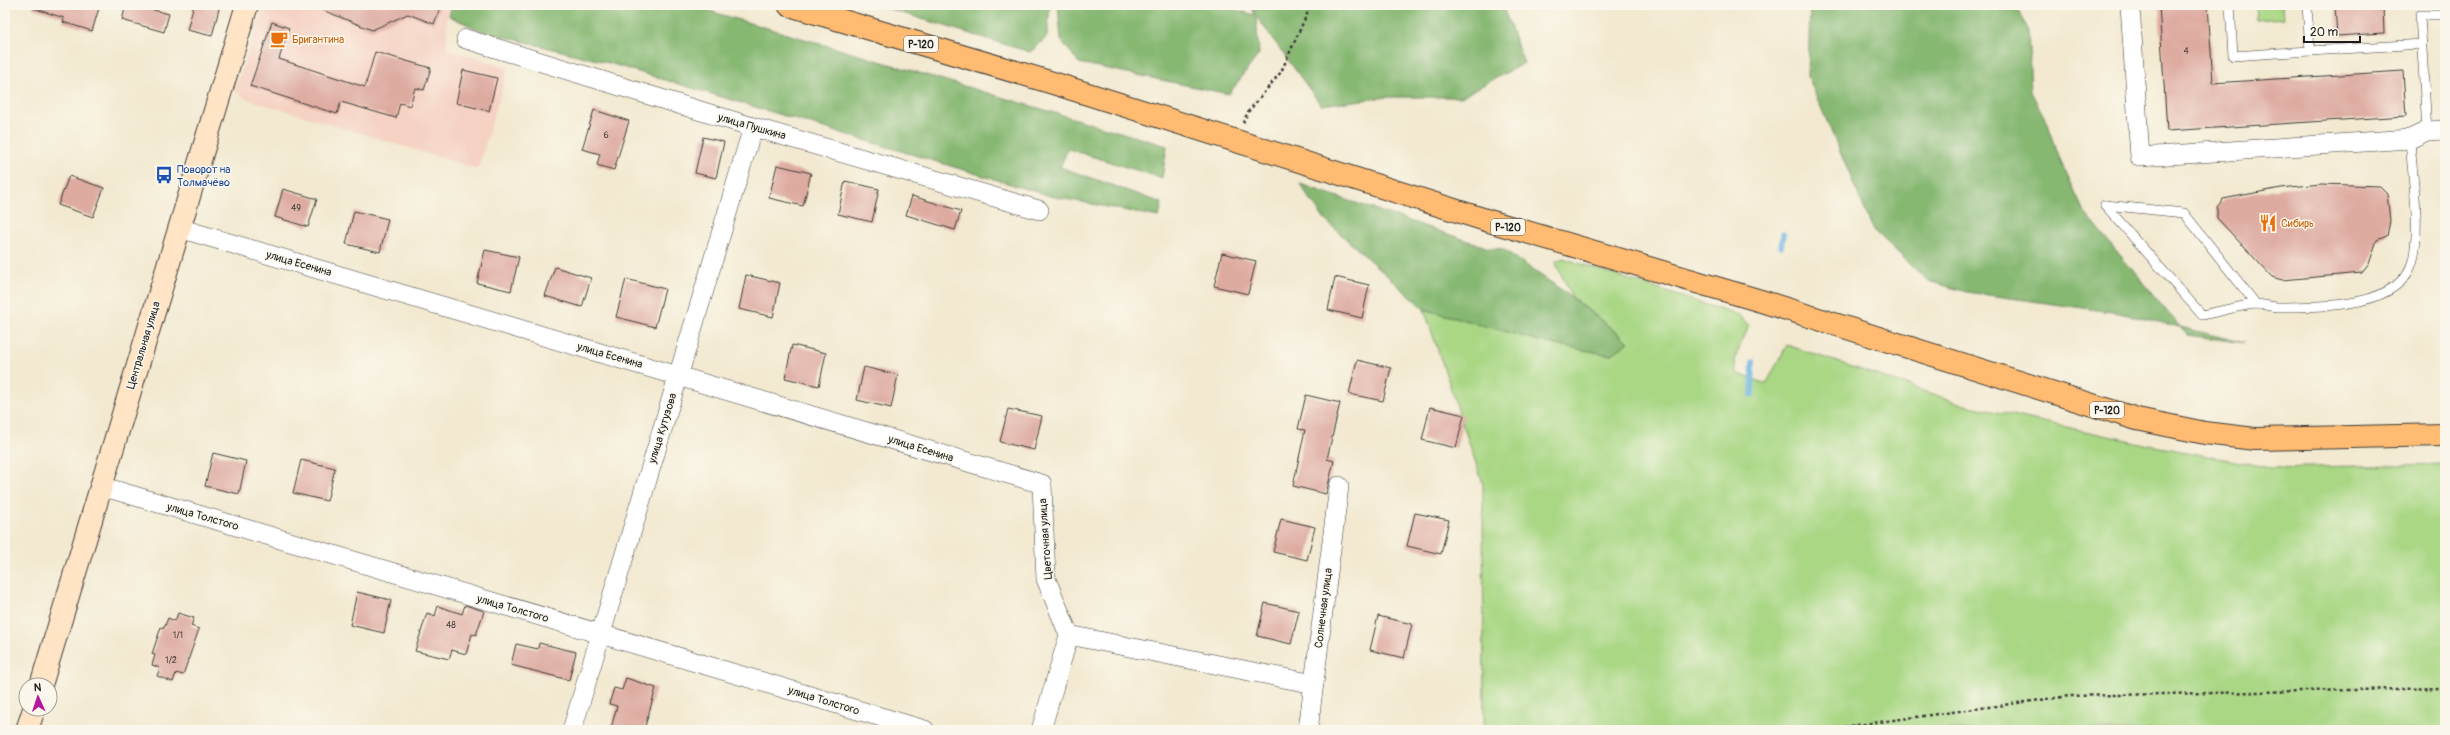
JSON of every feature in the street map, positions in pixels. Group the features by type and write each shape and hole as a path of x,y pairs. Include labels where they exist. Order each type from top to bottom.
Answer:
{"main road":[{"name":"Р-120","path":"789,5 1236,139 1489,221 1761,301 2137,419 2205,433 2255,439 2445,435"}],"street":[{"name":"Центральная улица","path":"43,677 246,5"},
{"path":"2130,5 2140,158 2410,139 2436,131"},
{"name":"улица Пушкина","path":"466,39 753,127 1039,210"},
{"name":"улица Кутузова","path":"572,730 753,127"},
{"name":"улица Есенина","path":"179,228 679,375 1042,484"},
{"name":"Цветочная улица","path":"1042,484 1046,579 1069,635"},
{"name":"улица Толстого","path":"101,486 925,730"},
{"name":"Солнечная улица","path":"1308,730 1339,486"},
{"path":"1041,730 1069,635 1314,684"},
{"path":"27,730 31,717"}],"lane":[{"path":"2230,5 2233,56 2422,44"},
{"path":"2307,5 2310,52"},
{"path":"2436,131 2422,44 2420,15 2445,15"},
{"path":"2256,304 2184,214 2105,205 2202,315 2256,304 2278,307 2354,303 2380,296 2400,281 2412,262 2416,239 2410,139"}],"path":[{"path":"1236,139 1248,112 1281,72 1310,5"},
{"path":"1821,730 2068,696 2445,688"}],"shaded area":[{"path":"265,5 451,5 447,17 447,49 508,68 478,169 247,99 234,91"}],"green space":[{"path":"452,5 689,5 1167,146 1162,178 1068,149 1060,167 1162,203 1159,217 1050,196 609,63 482,31 449,16"},
{"path":"876,5 1050,5 1047,37 1030,52"},
{"path":"1058,5 1215,5 1255,15 1251,5 1502,5 1524,63 1461,97 1388,97 1321,105 1256,16 1259,54 1229,94 1079,63 1061,40"},
{"path":"1810,5 2015,5 2028,29 2031,92 2048,124 2061,162 2084,212 2180,327 2119,313 1967,292 1928,281 1873,229 1808,77"},
{"path":"2255,5 2283,5 2284,18 2256,20"},
{"path":"1300,184 1489,248 1503,249 1563,291 1629,342 1611,355 1547,343 1424,309 1324,219"},
{"path":"1563,258 1740,316 1749,326 1735,358 1736,373 1766,384 1787,345 1965,405 2154,446 2271,468 2445,464 2445,730 1484,730 1483,484 1424,309 1547,343 1611,355 1629,342 1573,298 1555,262"},
{"path":"2180,327 2245,343 2187,335"}],"building":[{"path":"33,5 100,5 92,31 63,22 64,18 33,8"},
{"path":"126,5 135,5 169,14 164,32 122,20"},
{"path":"194,5 220,5 212,36 187,30"},
{"path":"310,5 441,5 434,24 408,14 372,30"},
{"path":"2159,5 2208,5 2213,83 2403,71 2406,116 2167,131"},
{"path":"2335,5 2383,5 2384,33 2337,36"},
{"path":"272,22 289,28 279,59 365,87 375,52 431,68 424,90 415,88 410,106 400,103 396,118 341,102 337,114 250,86"},
{"path":"463,70 497,78 489,111 456,103"},
{"path":"594,110 629,121 614,170 597,165 600,154 582,149"},
{"path":"703,137 724,142 716,178 695,173"},
{"path":"777,165 811,173 803,206 769,198"},
{"path":"69,176 104,188 93,217 58,205"},
{"path":"845,181 879,189 872,222 838,214"},
{"path":"2321,184 2380,186 2387,193 2390,221 2387,236 2377,240 2369,264 2362,273 2282,280 2272,277 2217,218 2217,207 2223,199 2281,188"},
{"path":"283,189 317,199 308,227 275,217"},
{"path":"912,196 961,211 955,230 906,215"},
{"path":"354,211 388,219 380,252 346,244"},
{"path":"485,250 519,257 511,291 477,283"},
{"path":"1222,253 1256,261 1248,294 1214,286"},
{"path":"555,267 591,278 582,307 545,296"},
{"path":"746,275 780,283 773,317 739,309"},
{"path":"1335,277 1369,285 1362,318 1328,310"},
{"path":"626,279 665,289 655,327 616,317"},
{"path":"792,345 826,353 819,386 785,378"},
{"path":"1357,360 1391,368 1383,401 1349,394"},
{"path":"864,367 898,375 891,408 857,400"},
{"path":"1306,395 1340,403 1327,459 1334,461 1326,494 1293,486 1305,430 1298,429"},
{"path":"1430,407 1464,415 1456,448 1422,440"},
{"path":"1008,409 1042,416 1034,450 1000,442"},
{"path":"213,453 246,461 239,494 205,486"},
{"path":"301,460 335,468 327,501 293,493"},
{"path":"1415,513 1449,520 1441,554 1407,546"},
{"path":"1281,519 1315,527 1307,560 1273,552"},
{"path":"357,592 391,600 384,633 350,625"},
{"path":"1265,603 1299,611 1291,644 1257,636"},
{"path":"465,605 484,611 476,635 472,634 466,654 452,650 449,659 415,651 427,613 435,616 438,606 462,614"},
{"path":"178,613 194,618 191,626 199,629 183,675 176,673 173,682 157,676 160,668 152,665 155,655 152,654 161,627 164,628 168,618 175,621"},
{"path":"1378,616 1412,624 1404,658 1370,650"},
{"path":"539,643 576,652 569,680 511,665 516,644 538,649"},
{"path":"626,678 656,688 644,730 619,730 611,728 617,706 609,704 614,688 622,690"}],"waterway":[{"path":"1781,247 1783,234"},
{"path":"1752,395 1753,362"}],"place":[{"name":"Бригантина","path":"279,39"},
{"name":"Поворот на Толмачёво","path":"164,175"},
{"name":"Сибирь","path":"2268,223"}]}
